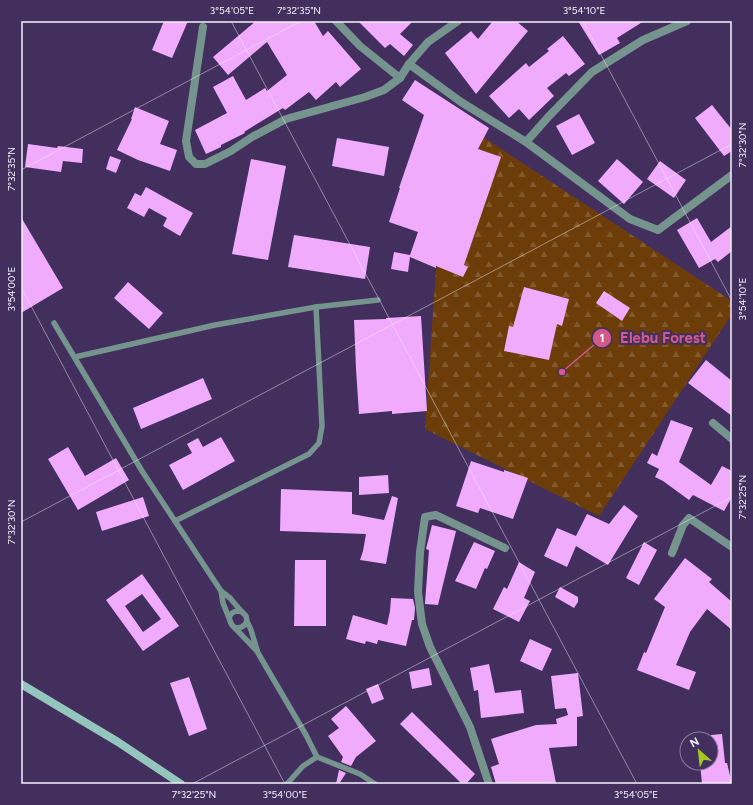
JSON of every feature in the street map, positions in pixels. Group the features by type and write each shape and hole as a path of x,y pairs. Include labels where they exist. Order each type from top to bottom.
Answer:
{"main road":[{"path":"22,686 118,742 181,784"}],"street":[{"path":"336,21 360,46 400,78"},
{"path":"203,27 186,141 189,157 196,164 205,164 231,151 252,137 286,119 365,97 384,90 400,78 409,64 428,42 458,21"},
{"path":"526,142 592,72 643,40 687,21"},
{"path":"409,64 461,102 526,142 630,220 658,230 732,176"},
{"path":"713,423 732,439"},
{"path":"489,784 470,727 430,647 422,624 418,592 420,552 425,517 436,515 505,548"},
{"path":"672,553 683,525 689,518 732,546"}],"lane":[{"path":"75,358 215,325 316,307 378,300"},
{"path":"175,521 309,454 320,442 322,426 316,307"},
{"path":"54,323 142,471 221,591 230,598 246,616 246,621 251,630 258,653 306,735 317,757 360,774 376,784"},
{"path":"221,591 223,603 230,623 258,653"},
{"path":"229,618 231,614 241,611"},
{"path":"235,628 241,628 245,625 246,621"},
{"path":"287,784 303,766 317,757"}],"green space":[{"path":"483,137 732,301 732,314 599,516 425,429 436,270"}],"building":[{"path":"164,21 188,21 172,58 152,50"},
{"path":"256,21 314,21 323,36 328,31 361,69 340,87 336,82 316,100 309,92 285,110 283,108 244,132 245,133 206,154 195,130 227,113 213,87 233,76 246,100 265,88 267,91 287,75 267,42 228,75 213,57"},
{"path":"358,21 413,21 400,34 413,45 404,56 390,44 385,48"},
{"path":"493,21 516,21 528,31 476,94 445,53 471,31 478,39"},
{"path":"578,21 644,21 617,38 620,43 599,55"},
{"path":"563,36 585,64 569,76 566,73 547,88 554,96 529,120 519,109 509,118 489,96 526,63 529,67 549,51 547,49"},
{"path":"415,80 489,128 478,149 501,157 464,265 468,267 463,277 410,257 408,272 391,269 394,252 410,255 418,232 389,222 424,115 402,100"},
{"path":"712,105 732,130 732,151 724,156 695,118"},
{"path":"135,107 169,121 160,144 177,150 170,171 138,160 117,150 132,119"},
{"path":"579,114 595,143 572,155 556,126"},
{"path":"337,138 389,147 384,176 332,166"},
{"path":"28,144 57,148 58,146 83,149 82,163 63,161 61,172 25,167"},
{"path":"110,156 121,160 116,173 106,169"},
{"path":"251,159 286,166 268,260 232,254"},
{"path":"617,159 643,182 624,204 598,181"},
{"path":"660,161 686,180 674,198 647,179"},
{"path":"146,187 193,213 180,236 163,226 167,218 149,208 144,217 127,208 135,193 141,196"},
{"path":"21,217 63,288 21,313"},
{"path":"697,218 711,242 732,226 732,251 718,262 715,259 699,268 677,230"},
{"path":"294,235 370,247 365,279 288,267"},
{"path":"128,282 163,313 149,329 114,298"},
{"path":"524,287 569,299 562,326 557,324 549,360 504,351 509,326 513,327"},
{"path":"604,291 630,308 622,321 596,303"},
{"path":"421,316 427,411 392,414 392,411 359,414 354,320"},
{"path":"706,360 732,381 732,416 688,383"},
{"path":"203,378 212,399 141,429 133,408"},
{"path":"671,420 693,428 679,462 711,485 722,466 732,471 732,497 724,511 693,495 689,500 655,477 659,469 647,463 652,453 657,456"},
{"path":"221,437 235,461 183,490 169,465 192,453 187,444 198,438 203,447"},
{"path":"68,447 85,476 116,458 129,480 78,510 48,459"},
{"path":"471,461 528,478 513,519 480,508 478,513 456,506"},
{"path":"388,475 389,493 359,495 359,477"},
{"path":"281,489 352,492 352,514 384,520 392,496 398,498 386,564 360,560 366,534 280,531"},
{"path":"143,497 149,516 102,531 96,512"},
{"path":"624,505 638,516 608,565 576,546 567,567 544,556 557,528 576,536 587,514 609,524"},
{"path":"432,525 456,531 438,605 425,604 429,550 426,549"},
{"path":"474,542 495,551 487,569 485,568 476,589 455,581"},
{"path":"644,542 657,550 639,585 626,578"},
{"path":"685,558 712,579 709,582 732,602 732,630 707,609 690,632 676,665 696,672 689,690 637,670 644,652 646,653 665,607 654,599"},
{"path":"295,560 326,560 326,626 294,626"},
{"path":"519,562 535,572 524,598 530,601 519,622 493,609 504,587 507,589"},
{"path":"142,574 179,626 143,651 106,600","holes":["142,594 161,619 143,632 125,606"]},
{"path":"560,587 578,597 578,602 574,608 555,597"},
{"path":"391,598 413,599 415,608 414,620 412,620 406,646 378,640 377,644 366,641 365,644 346,639 353,615 387,625"},
{"path":"530,639 552,649 542,671 520,661"},
{"path":"489,664 495,693 521,690 524,713 481,718 478,690 474,691 470,668"},
{"path":"429,668 432,685 412,689 409,672"},
{"path":"578,673 583,716 577,717 577,746 549,748 556,783 496,784 491,767 499,764 491,739 536,725 557,724 556,719 568,715 566,708 555,709 551,676"},
{"path":"189,677 207,729 189,736 170,683"},
{"path":"378,684 384,699 372,704 366,689"},
{"path":"346,706 376,741 356,757 351,766 341,762 343,757 328,736 339,728 331,719"},
{"path":"412,712 475,774 466,784 462,784 400,724"},
{"path":"719,734 722,734 725,763 727,763 732,784 702,784 701,771 719,771"},
{"path":"339,770 346,773 339,784 336,784"}],"place":[{"name":"Elebu Forest","path":"562,372"}]}
